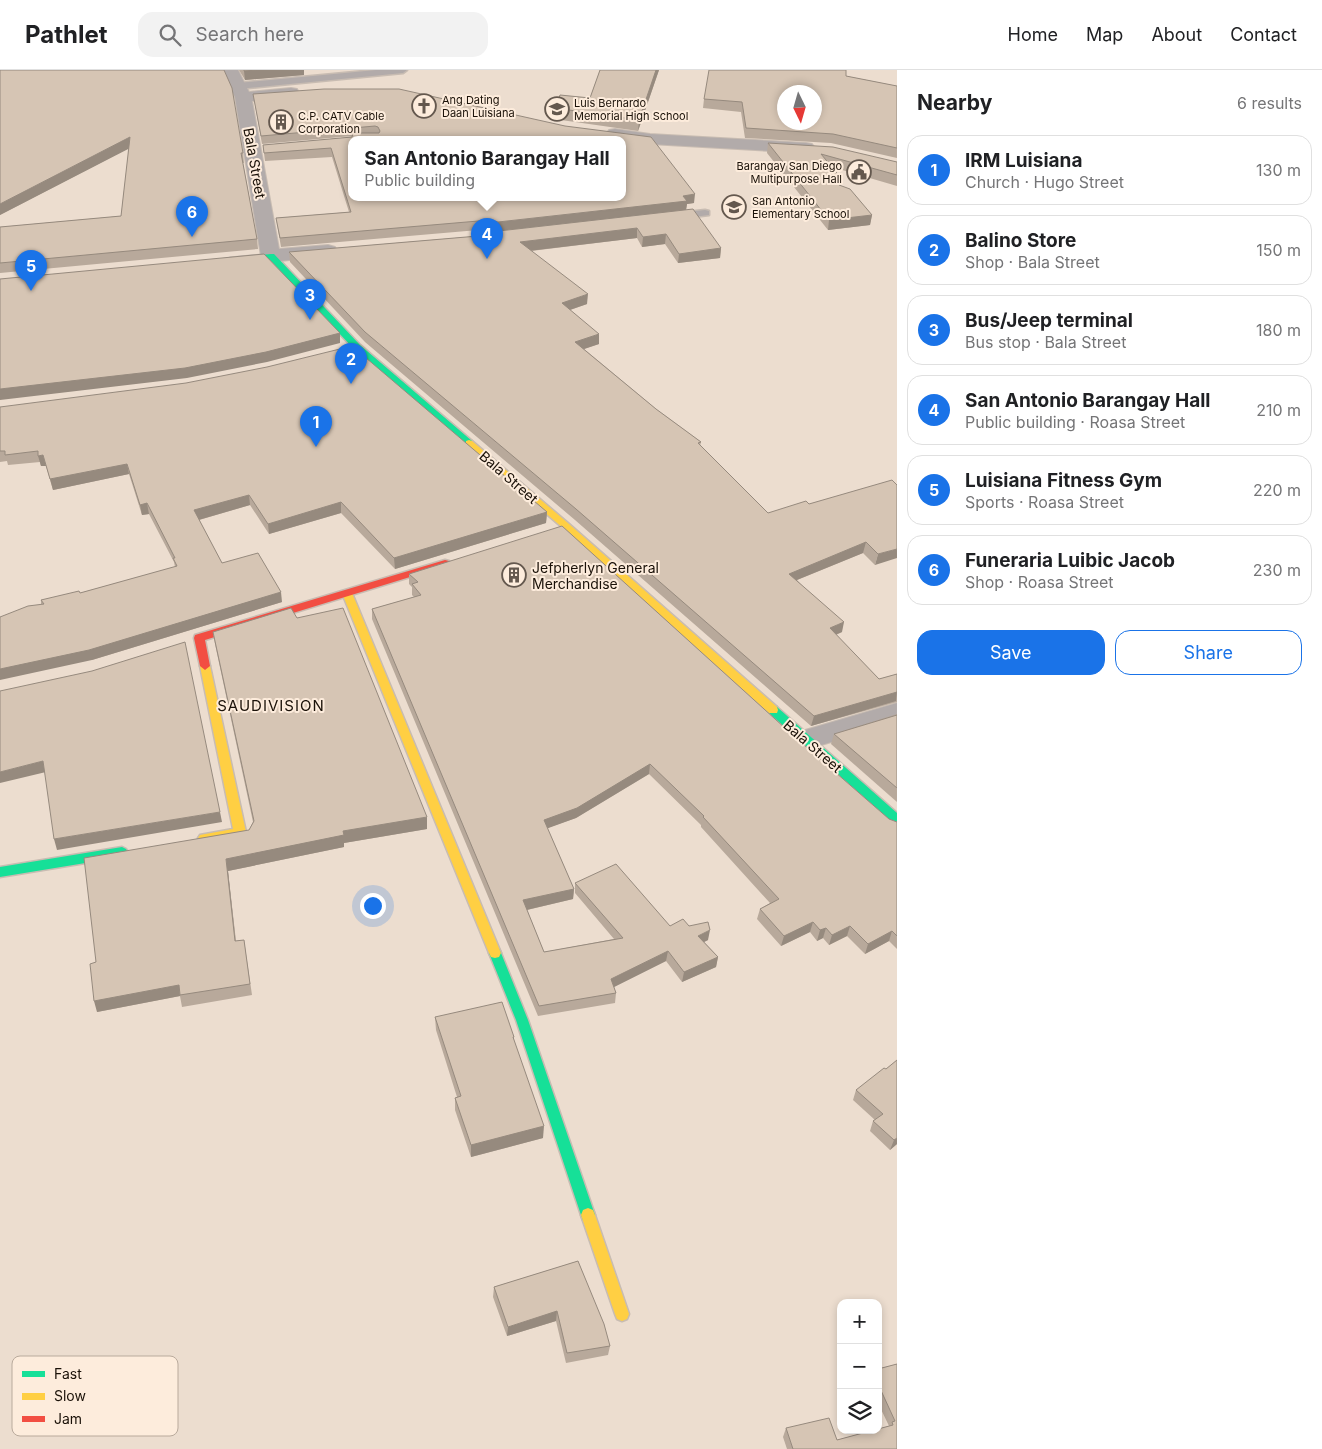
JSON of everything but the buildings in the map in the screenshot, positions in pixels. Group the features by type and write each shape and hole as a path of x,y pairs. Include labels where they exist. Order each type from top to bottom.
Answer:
{"street":[{"name":"Bala Street","path":"230,70 240,92 257,149 271,256 348,349 561,527 897,820"},
{"path":"240,92 371,90"},
{"path":"603,133 650,139 824,149"},
{"path":"223,261 347,250"},
{"path":"192,840 240,832 189,641 452,561"},
{"path":"347,593 522,1020 622,1314"},
{"path":"805,740 897,712"},
{"path":"0,872 134,850"}],"lane":[{"path":"240,92 403,70"},
{"path":"662,217 705,213"}],"traffic: fast":[{"path":"230,260 271,256 357,347 469,443"},
{"path":"773,710 897,820"},
{"path":"0,872 122,852"},
{"path":"495,953 522,1020 588,1215"}],"traffic: slow":[{"path":"469,443 566,526 773,710"},
{"path":"347,593 495,953"},
{"path":"204,838 240,832 205,666"},
{"path":"588,1215 622,1314"}],"traffic: jam":[{"path":"205,666 199,638 445,563"}],"place":[{"name":"Ang Dating Daan Luisiana","path":"424,106"},
{"name":"Luis Bernardo Memorial High School","path":"557,109"},
{"name":"C.P. CATV Cable Corporation","path":"281,122"},
{"name":"Barangay San Diego Multipurpose Hall","path":"859,172"},
{"name":"San Antonio Elementary School","path":"734,207"},
{"name":"Funeraria Luibic Jacob","path":"192,237"},
{"name":"San Antonio Barangay Hall","path":"487,259"},
{"name":"Luisiana Fitness Gym","path":"31,291"},
{"name":"Bus/Jeep terminal","path":"310,320"},
{"name":"Balino Store","path":"351,384"},
{"name":"IRM Luisiana","path":"316,447"},
{"name":"Jefpherlyn General Merchandise","path":"514,575"}],"district":[{"name":"SAUDIVISION","path":"271,705"}]}
